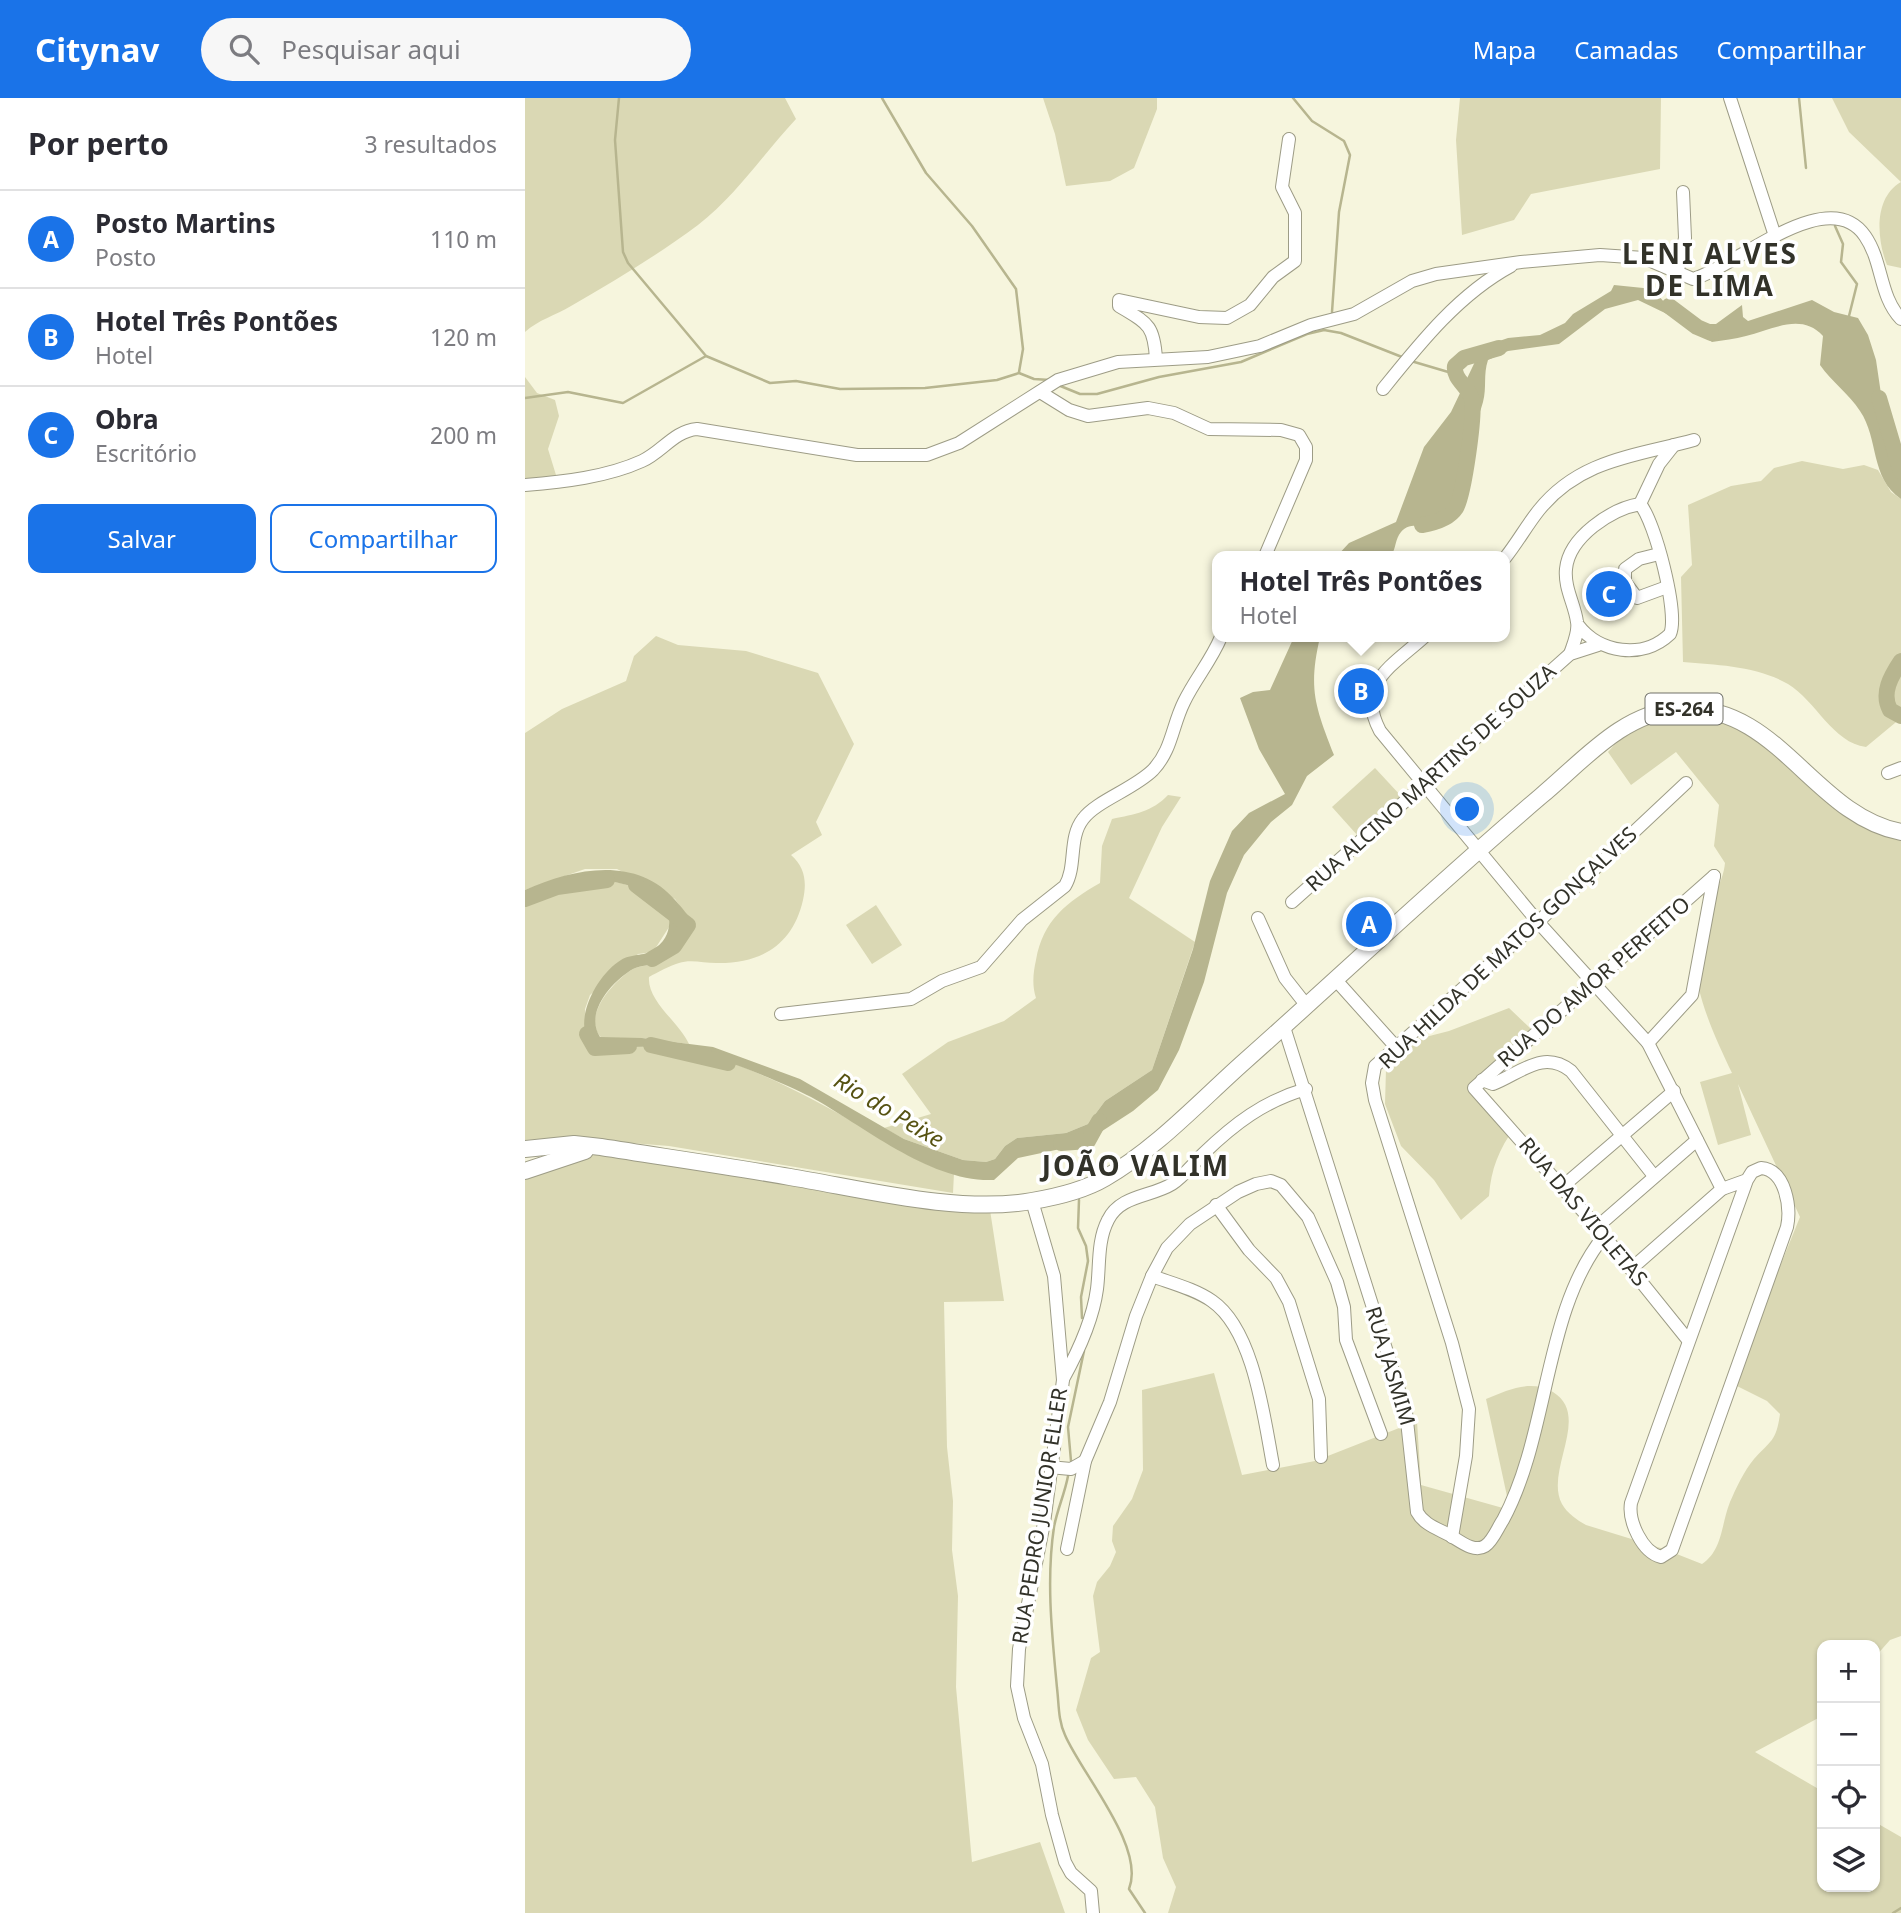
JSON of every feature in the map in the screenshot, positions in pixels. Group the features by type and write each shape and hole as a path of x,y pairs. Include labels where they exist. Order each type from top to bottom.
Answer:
{"main road":[{"name":"ES-264","path":"525,1149 573,1144 601,1147 908,1198 996,1204 1032,1201 1091,1185 1120,1168 1284,1027 1477,850 1618,731 1644,716 1682,709 1721,713 1746,722 1783,750 1854,813 1901,832"},
{"name":"ES-264","path":"525,1171 601,1147"}],"street":[{"path":"1730,98 1775,236"},
{"path":"1156,359 1150,327 1145,320 1119,306 1119,300 1199,317 1227,318 1250,305 1273,277 1295,261 1295,213 1282,187 1289,139"},
{"path":"1677,274 1685,238 1683,192"},
{"path":"525,485 626,467 650,457 673,438 691,429 779,440 856,455 907,457 948,450 1049,386 1118,362 1237,352 1311,325 1354,314 1423,278 1521,262 1600,255 1632,256 1655,262 1693,279 1702,277 1775,236 1823,218 1849,220 1867,238 1888,301 1901,319"},
{"path":"1383,389 1474,289 1521,262"},
{"path":"1049,386 1069,410 1089,416 1149,408 1174,413 1209,429 1280,430 1299,435 1306,447 1306,460 1267,551"},
{"path":"1509,551 1539,510 1575,476 1604,462 1694,440"},
{"path":"1598,645 1578,625 1569,597 1566,569 1571,554 1578,542 1598,524 1618,511 1640,504 1659,464 1674,445"},
{"name":"RUA ALCINO MARTINS DE SOUZA","path":"1292,902 1570,654 1598,645 1633,650 1662,642 1673,628 1667,587 1659,554 1640,504"},
{"path":"1659,554 1631,563 1625,569 1625,582 1637,598 1667,587"},
{"name":"RUA ALCINO MARTINS DE SOUZA","path":"1570,654 1578,625"},
{"path":"781,1014 911,999 943,981 981,967 1022,920 1068,882 1075,838 1083,818 1138,783 1164,755 1173,739 1183,704 1210,663 1219,642"},
{"path":"1418,642 1382,675 1371,690 1372,716 1380,731 1538,922 1648,1043 1722,1189"},
{"name":"RUA HILDA DE MATOS GONÇALVES","path":"1453,1536 1469,1435 1469,1409 1375,1100 1372,1083 1375,1066 1538,922 1686,783"},
{"name":"RUA DO AMOR PERFEITO","path":"1478,1084 1714,876 1692,995 1648,1043"},
{"path":"1258,918 1285,978 1307,1006"},
{"path":"1335,979 1396,1047"},
{"name":"RUA JASMIM","path":"1284,1027 1306,1089 1406,1412 1417,1513 1425,1522 1473,1548 1485,1546 1509,1508 1525,1472 1577,1281 1600,1232 1654,1176 1697,1140"},
{"path":"1478,1084 1493,1084 1538,1063 1557,1061 1571,1071 1654,1176"},
{"name":"RUA DAS VIOLETAS","path":"1478,1084 1688,1340"},
{"path":"1063,1380 1079,1347 1095,1299 1102,1236 1112,1212 1132,1199 1175,1182 1217,1140 1254,1111 1270,1101 1306,1089"},
{"path":"1562,1187 1674,1091"},
{"path":"1757,1169 1767,1169 1773,1173 1788,1200 1789,1216 1672,1550 1658,1558 1639,1536 1630,1509 1747,1180 1757,1169"},
{"path":"1631,1269 1722,1189 1747,1180"},
{"path":"1067,1549 1085,1461 1110,1402 1136,1316 1152,1276 1174,1238 1216,1205 1238,1192 1271,1181 1281,1185 1301,1205 1337,1282 1344,1307 1346,1340 1381,1434"},
{"name":"RUA PEDRO JUNIOR ELLER","path":"1032,1201 1054,1276 1063,1380 1049,1467 1044,1523 1016,1671 1022,1709 1042,1764 1055,1828 1069,1869 1091,1891 1093,1913"},
{"path":"1216,1205 1249,1250 1276,1278 1290,1302 1319,1399 1321,1457"},
{"path":"1152,1276 1211,1300 1238,1333 1263,1413 1273,1465"},
{"path":"1049,1467 1071,1469 1085,1461"}],"shaded area":[{"path":"525,98 785,98 796,119 737,188 698,225 636,267 525,332"},
{"path":"1043,98 1157,98 1157,109 1134,168 1110,181 1066,186 1055,134"},
{"path":"1460,98 1661,98 1660,169 1531,194 1514,220 1462,235 1456,140"},
{"path":"1832,98 1901,98 1901,182 1849,132"},
{"path":"1901,182 1901,268 1887,265 1881,244 1880,220 1886,198"},
{"path":"1614,285 1653,289 1664,302 1678,307 1693,324 1716,324 1742,305 1743,317 1748,321 1812,300 1834,312 1858,318 1868,335 1876,360 1885,421 1901,459 1901,499 1884,480 1860,411 1820,365 1823,336 1814,329 1805,325 1786,325 1712,342 1667,314 1638,300 1605,309 1559,344 1508,351 1488,360 1483,402 1462,458 1446,514 1432,525 1405,528 1399,535 1394,551 1342,551 1349,543 1396,522 1424,447 1451,412 1482,347 1508,338 1540,335 1565,323 1573,314 1611,291"},
{"path":"525,377 537,393 555,400 559,416 548,449 556,475 539,481 525,478"},
{"path":"1802,461 1843,469 1864,465 1878,470 1891,492 1901,499 1901,718 1866,747 1844,738 1798,691 1776,678 1737,667 1683,662 1681,577 1692,565 1688,505 1731,486 1761,481 1774,468"},
{"path":"656,636 678,645 746,651 818,673 854,744 816,822 822,835 791,855 802,870 804,893 792,929 783,940 761,955 748,960 683,962 649,977 653,995 689,1044 642,1038 604,1040 597,1032 595,1022 602,1001 617,982 633,969 657,963 664,958 691,923 675,899 617,869 585,869 525,890 525,733 562,709 626,681 634,656"},
{"path":"1292,642 1319,642 1314,670 1315,697 1334,755 1307,776 1292,805 1271,822 1244,855 1227,893 1204,982 1179,1050 1158,1090 1133,1111 1079,1145 1018,1158 994,1180 970,1178 922,1163 811,1097 729,1062 670,1048 595,1049 587,1039 584,1027 585,1014 595,988 621,960 648,953 661,944 668,930 669,909 639,888 611,881 561,886 525,906 525,890 544,882 584,872 624,872 643,877 660,886 687,914 691,923 668,954 653,964 633,969 609,989 595,1018 600,1037 642,1038 713,1047 800,1079 904,1139 963,1160 986,1162 995,1159 1005,1146 1017,1138 1066,1133 1088,1124 1105,1101 1152,1070 1193,949 1210,881 1232,831 1249,813 1285,794 1259,749 1240,698 1253,692 1270,690"},
{"path":"1713,706 1826,790 1901,836 1901,1636 1890,1640 1880,1651 1880,1640 1817,1640 1817,1719 1755,1752 1817,1788 1817,1892 1880,1892 1880,1825 1901,1837 1901,1913 1168,1913 1176,1887 1163,1858 1155,1807 1136,1777 1114,1779 1088,1740 1076,1710 1091,1658 1100,1652 1093,1596 1097,1582 1110,1566 1116,1552 1112,1541 1113,1526 1132,1499 1143,1470 1142,1390 1214,1373 1242,1475 1315,1461 1417,1421 1421,1485 1510,1510 1486,1399 1519,1387 1544,1388 1564,1402 1568,1415 1568,1429 1558,1476 1558,1491 1567,1510 1586,1525 1664,1549 1702,1564 1718,1544 1730,1502 1744,1474 1774,1436 1780,1414 1767,1401 1737,1386 1735,1377 1800,1217 1738,1084 1751,1135 1718,1145 1700,1082 1732,1073 1708,1019 1697,980 1695,960 1695,941 1700,923 1724,871 1725,863 1714,846 1719,805 1676,752 1631,785 1608,752 1618,741 1643,725 1684,711"},
{"path":"1375,768 1401,796 1358,836 1332,807"},
{"path":"1168,795 1181,797 1162,827 1129,898 1195,942 1152,1070 1105,1101 1088,1124 1066,1133 1017,1138 1005,1146 995,1159 986,1162 963,1160 904,1139 884,1128 931,1114 902,1074 948,1042 1004,1021 1036,998 1034,970 1044,934 1067,905 1100,883 1102,846 1112,819 1149,809"},
{"path":"611,881 635,888 669,909 671,924 653,952 638,954 590,995 585,1009 586,1033 595,1049 681,1049 751,1070 821,1104 918,1160 954,1173 953,1193 669,1146 569,1138 525,1140 525,906 561,886"},
{"path":"876,905 902,945 872,964 846,925"},
{"path":"1509,1008 1531,1029 1474,1083 1515,1127 1497,1160 1489,1196 1461,1220 1434,1180 1401,1146 1385,1104 1386,1069 1392,1055 1406,1042 1449,1031"},
{"path":"596,1155 990,1210 1004,1301 944,1302 947,1447 953,1501 952,1550 958,1596 956,1687 972,1862 1040,1842 1065,1913 525,1913 525,1175 582,1156"}],"waterway":[{"path":"619,98 615,140 623,252 628,263 706,356 770,383 796,381 840,389 925,388 997,380 1019,373 1034,379 1050,380"},
{"path":"882,98 926,173 972,226 1016,289 1023,349 1019,372"},
{"path":"1293,98 1312,121 1344,141 1350,155 1339,212 1332,312"},
{"path":"1799,98 1806,168"},
{"path":"1835,226 1843,244 1841,262 1857,284 1849,316"},
{"name":"Rio do Peixe","path":"1669,306 1697,327 1711,333"},
{"path":"1058,385 1080,394 1097,394 1159,377 1241,362 1307,334 1324,330 1341,333 1402,357"},
{"name":"Rio do Peixe","path":"1422,525 1441,520 1453,512 1462,487 1473,408 1468,391 1456,375 1455,366 1464,358 1499,348"},
{"path":"525,398 568,392 623,403 706,356"},
{"path":"1411,361 1455,374"},
{"name":"Rio do Peixe","path":"1879,398 1901,472"},
{"path":"1901,661 1887,691 1890,710 1901,716"},
{"name":"Rio do Peixe","path":"525,899 557,887 607,880"},
{"name":"Rio do Peixe","path":"636,885 688,925 674,946 652,959"},
{"name":"Rio do Peixe","path":"587,1034 595,1048 629,1046"},
{"name":"Rio do Peixe","path":"651,1045 728,1063"},
{"name":"Rio do Peixe","path":"1061,1143 1088,1141 1099,1121"},
{"path":"1079,1200 1078,1228 1086,1246 1088,1261 1081,1297 1082,1318"},
{"path":"1071,1461 1068,1427 1084,1351"},
{"path":"1068,1476 1054,1527 1050,1567 1060,1718 1073,1751 1120,1832 1132,1872 1129,1889 1145,1913"},
{"path":"1893,1913 1901,1908"}],"place":[{"name":"Obra","path":"1609,594"},
{"name":"Hotel Três Pontões","path":"1361,691"},
{"name":"Posto Martins","path":"1369,924"}],"district":[{"name":"LENI ALVES DE LIMA","path":"1710,270"},
{"name":"JOÃO VALIM","path":"1136,1166"}]}
